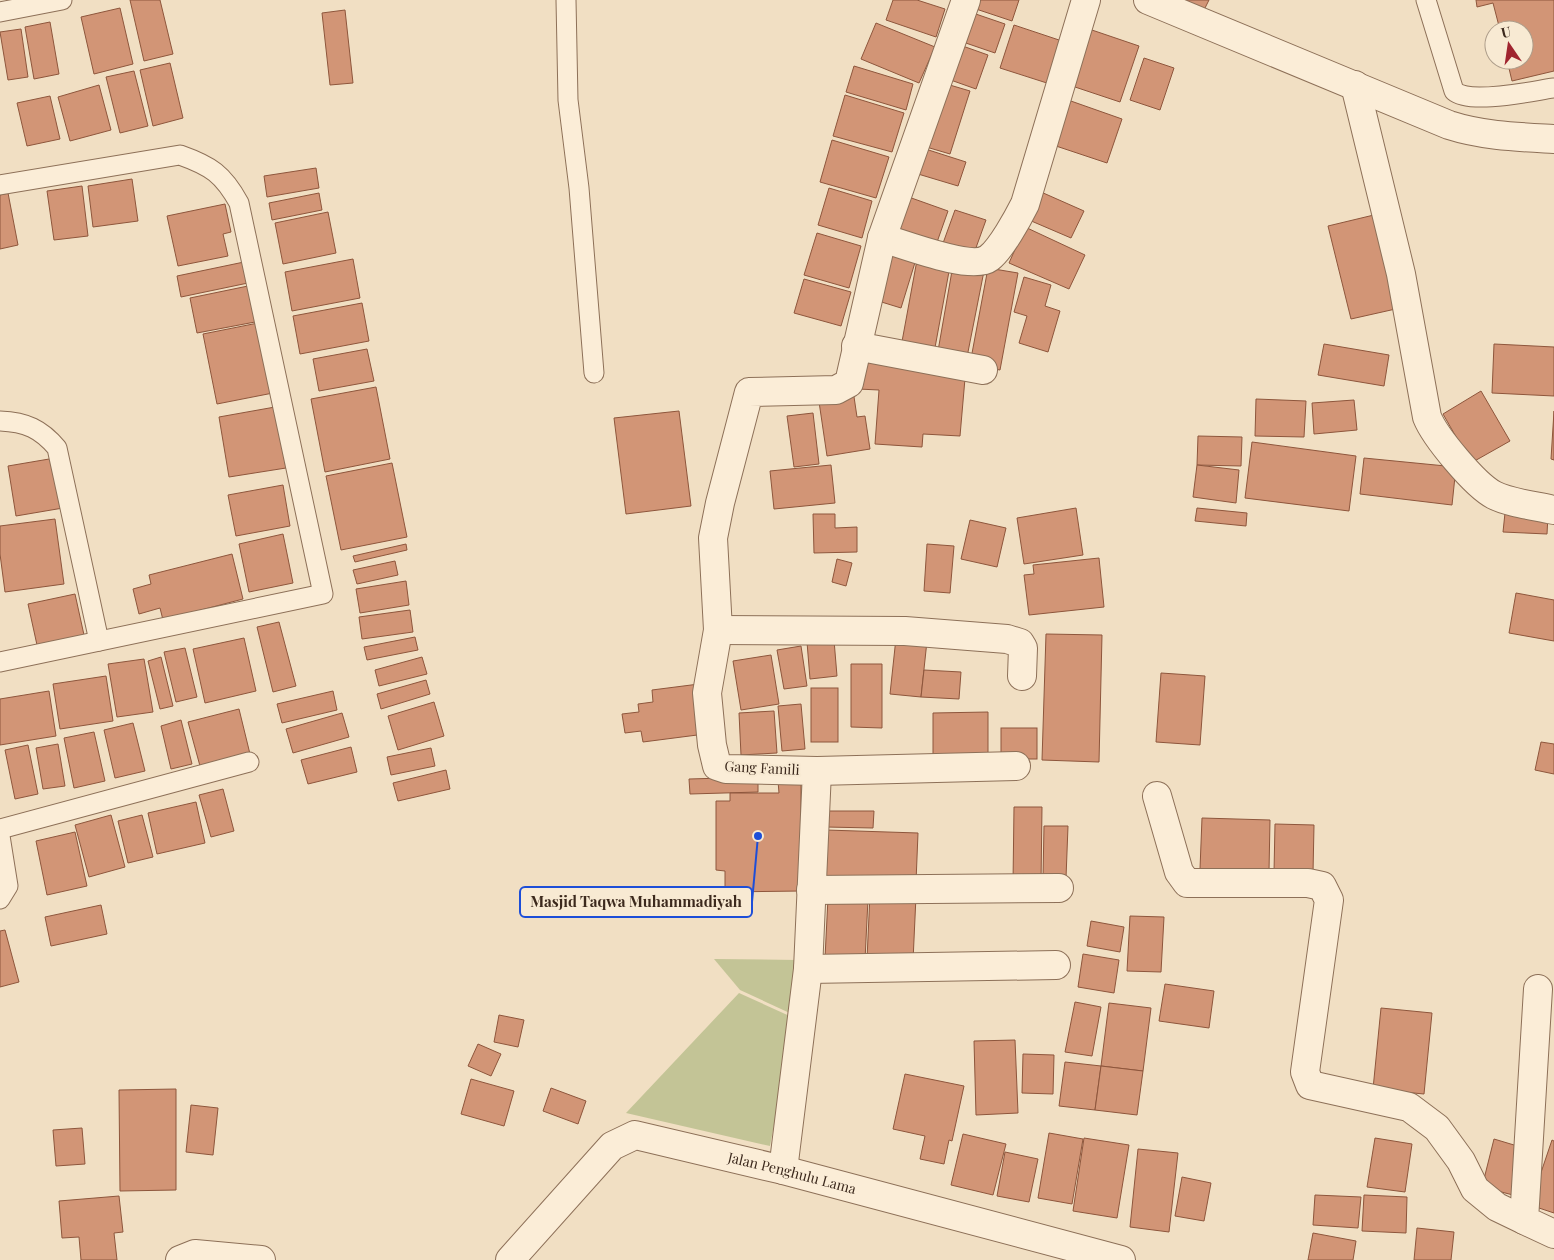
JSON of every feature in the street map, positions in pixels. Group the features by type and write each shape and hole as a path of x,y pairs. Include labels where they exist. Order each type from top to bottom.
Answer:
{"street":[{"path":"966,0 882,238 856,346 983,370"},
{"path":"882,238 958,260 978,263 989,258 1016,223 1025,204 1086,0"},
{"path":"1148,0 1449,125 1471,132 1554,139"},
{"path":"1355,85 1401,274 1427,417 1432,430 1479,484 1495,496 1554,510"},
{"name":"Gang Famili","path":"783,1170 808,969 817,770 726,768 717,766 712,745 707,693 718,630 713,538 720,503 749,392 836,390 843,388 849,382 856,346"},
{"path":"718,630 906,631 1007,639 1020,643 1023,648 1022,676"},
{"path":"817,770 1016,766"},
{"path":"1157,796 1179,872 1187,883 1308,883 1322,886 1329,900 1305,1072 1310,1085 1408,1107 1437,1128 1461,1161 1475,1189 1497,1207 1554,1234"},
{"path":"811,890 1059,888"},
{"path":"808,969 1056,965"},
{"path":"1524,1220 1538,989"},
{"name":"Jalan Penghulu Lama","path":"510,1260 612,1146 628,1136 643,1136 783,1170 1121,1260"},
{"path":"180,1260 195,1254 261,1260"}],"lane":[{"path":"0,12 62,0"},
{"path":"566,0 568,100 579,188 594,373"},
{"path":"1426,0 1454,91 1459,95 1482,97 1554,88"},
{"path":"0,185 180,155 202,163 216,171 228,183 239,202 323,594 0,662"},
{"path":"0,420 30,425 46,436 57,448 99,641"},
{"path":"0,829 249,762"},
{"path":"0,836 8,886 0,899"}],"green space":[{"path":"714,959 798,960 794,1015 740,990"},
{"path":"739,993 794,1018 770,1146 626,1113"}],"building":[{"path":"130,0 160,0 173,54 144,61"},
{"path":"893,0 917,0 945,9 936,37 886,20"},
{"path":"972,0 1019,0 1012,21 970,7"},
{"path":"1176,0 1209,0 1203,12"},
{"path":"1476,0 1554,0 1554,71 1512,81 1509,70 1534,70 1534,20 1497,20 1493,3 1477,7"},
{"path":"120,8 133,64 94,74 81,17"},
{"path":"345,10 353,83 330,85 322,13"},
{"path":"967,11 1005,24 995,53 957,40"},
{"path":"50,22 59,74 34,79 25,27"},
{"path":"876,23 935,47 919,83 861,59"},
{"path":"1014,25 1065,42 1050,84 1000,68"},
{"path":"1086,28 1139,46 1120,102 1066,84"},
{"path":"21,29 28,77 8,80 0,32"},
{"path":"957,44 988,55 976,89 945,78"},
{"path":"1144,58 1174,68 1160,110 1130,100"},
{"path":"170,63 183,118 153,126 140,70"},
{"path":"854,66 913,84 906,110 846,92"},
{"path":"134,71 148,126 120,133 106,77"},
{"path":"943,83 970,91 950,154 923,146"},
{"path":"99,85 111,130 70,141 58,97"},
{"path":"845,95 904,113 892,152 833,136"},
{"path":"50,96 60,139 27,146 17,103"},
{"path":"1068,100 1122,119 1107,163 1053,145"},
{"path":"832,140 889,157 876,198 820,182"},
{"path":"916,146 966,162 958,186 908,171"},
{"path":"316,168 319,188 267,197 264,176"},
{"path":"132,179 138,221 93,227 88,186"},
{"path":"82,186 88,236 54,240 47,191"},
{"path":"829,188 872,201 862,238 818,225"},
{"path":"1041,192 1084,211 1071,238 1029,220"},
{"path":"8,193 18,245 0,249 0,195"},
{"path":"319,193 322,210 272,220 269,203"},
{"path":"903,195 948,211 936,245 891,230"},
{"path":"225,204 231,232 223,234 228,256 178,266 167,216"},
{"path":"955,210 986,220 973,256 942,246"},
{"path":"328,212 336,253 283,264 275,223"},
{"path":"1378,214 1400,308 1351,319 1328,226"},
{"path":"1025,227 1085,255 1069,289 1009,263"},
{"path":"817,233 861,246 849,288 804,275"},
{"path":"890,248 917,256 901,308 875,300"},
{"path":"353,259 360,298 292,311 285,272"},
{"path":"917,260 950,266 934,353 901,347"},
{"path":"244,262 248,283 181,297 177,276"},
{"path":"953,265 984,271 967,357 938,351"},
{"path":"988,268 1018,273 1000,370 970,364"},
{"path":"1024,277 1051,285 1045,306 1060,311 1048,352 1019,343 1027,316 1014,312"},
{"path":"804,279 851,292 841,326 794,313"},
{"path":"248,286 255,322 197,333 190,298"},
{"path":"362,303 369,341 300,354 293,316"},
{"path":"258,323 273,393 217,404 203,334"},
{"path":"1324,344 1389,355 1384,386 1318,375"},
{"path":"1494,344 1554,347 1554,396 1492,393"},
{"path":"367,349 374,381 319,391 313,359"},
{"path":"860,360 966,367 960,436 923,434 922,447 875,444 879,390 858,389"},
{"path":"376,387 390,459 325,472 311,399"},
{"path":"853,390 857,417 865,416 870,449 827,456 818,395"},
{"path":"1481,391 1510,441 1471,463 1443,414"},
{"path":"1256,399 1306,401 1304,437 1255,436"},
{"path":"1354,400 1357,430 1314,434 1312,403"},
{"path":"275,407 286,468 229,477 219,417"},
{"path":"679,411 691,506 626,514 614,418"},
{"path":"1554,411 1554,460 1551,459"},
{"path":"813,413 819,464 794,467 787,416"},
{"path":"1198,436 1242,437 1241,466 1197,465"},
{"path":"1252,442 1356,456 1349,511 1245,498"},
{"path":"55,458 63,508 16,516 8,466"},
{"path":"1364,458 1456,467 1452,505 1360,494"},
{"path":"392,463 407,537 341,550 326,476"},
{"path":"831,465 835,503 774,509 770,471"},
{"path":"1197,465 1239,470 1236,503 1193,497"},
{"path":"283,485 290,526 236,536 228,495"},
{"path":"1076,508 1083,555 1024,564 1017,518"},
{"path":"1197,508 1247,513 1246,526 1195,521"},
{"path":"1505,513 1548,515 1547,534 1503,532"},
{"path":"813,514 835,514 835,528 857,527 857,552 814,553"},
{"path":"55,519 64,584 5,592 0,554 0,526"},
{"path":"970,520 1006,528 997,567 961,559"},
{"path":"283,534 293,583 249,592 239,544"},
{"path":"406,544 407,550 355,562 353,556"},
{"path":"927,544 954,546 950,593 924,591"},
{"path":"232,554 243,599 163,620 160,608 139,614 133,589 151,584 149,575"},
{"path":"1099,558 1104,607 1029,615 1024,575 1034,574 1033,565"},
{"path":"837,559 852,563 846,586 832,582"},
{"path":"395,561 398,575 357,584 353,570"},
{"path":"406,581 409,605 360,613 356,589"},
{"path":"1516,593 1554,600 1554,641 1509,633"},
{"path":"75,594 84,635 37,645 28,604"},
{"path":"410,610 413,632 362,639 359,617"},
{"path":"279,622 296,686 273,692 257,627"},
{"path":"1046,634 1102,635 1099,762 1042,760"},
{"path":"415,637 418,650 367,660 364,647"},
{"path":"244,638 256,691 205,703 193,649"},
{"path":"896,638 927,641 921,697 890,694"},
{"path":"834,640 837,676 810,679 807,642"},
{"path":"801,646 807,686 784,689 777,650"},
{"path":"185,648 197,697 176,702 164,652"},
{"path":"771,655 779,704 741,710 733,661"},
{"path":"161,657 173,706 160,709 148,661"},
{"path":"422,657 427,674 379,686 375,670"},
{"path":"144,659 153,712 117,717 108,664"},
{"path":"851,664 882,664 882,728 851,727"},
{"path":"924,670 961,672 959,699 921,697"},
{"path":"1161,673 1205,676 1200,745 1156,742"},
{"path":"106,676 113,721 60,729 53,684"},
{"path":"426,680 430,694 381,709 377,694"},
{"path":"699,684 705,734 643,742 641,731 625,733 622,714 639,712 638,704 653,702 652,690"},
{"path":"811,688 838,688 838,742 811,742"},
{"path":"49,691 56,736 0,745 0,699"},
{"path":"333,691 337,710 282,723 277,704"},
{"path":"434,702 444,736 398,750 388,716"},
{"path":"801,704 805,749 782,751 778,706"},
{"path":"239,709 250,754 200,766 188,722"},
{"path":"774,711 777,753 741,755 739,713"},
{"path":"988,712 988,763 933,763 933,713"},
{"path":"342,713 349,737 293,753 286,729"},
{"path":"181,720 192,764 171,769 161,726"},
{"path":"133,723 145,771 115,778 104,730"},
{"path":"1001,728 1037,728 1037,759 1001,759"},
{"path":"94,732 105,781 74,788 64,738"},
{"path":"1541,742 1554,744 1554,774 1535,770"},
{"path":"58,744 65,786 43,789 36,748"},
{"path":"28,745 38,794 15,799 5,750"},
{"path":"351,747 357,772 308,784 301,760"},
{"path":"431,748 435,766 391,775 387,757"},
{"path":"446,770 450,789 398,801 393,783"},
{"path":"758,777 758,792 690,794 689,779"},
{"path":"778,781 801,781 801,891 725,892 725,871 716,870 716,801 730,801 730,793 779,793"},
{"path":"223,789 234,831 211,837 199,795"},
{"path":"196,802 205,843 157,854 148,813"},
{"path":"1014,807 1042,807 1041,883 1013,883"},
{"path":"826,811 874,811 873,828 826,827"},
{"path":"111,815 125,867 89,877 75,825"},
{"path":"142,815 153,857 128,863 118,821"},
{"path":"1202,818 1270,820 1269,871 1200,869"},
{"path":"1275,824 1314,825 1313,873 1274,872"},
{"path":"1044,826 1068,826 1066,878 1043,878"},
{"path":"826,830 918,833 916,882 825,880"},
{"path":"75,832 87,886 47,895 36,841"},
{"path":"870,894 916,896 913,961 867,959"},
{"path":"828,898 868,899 865,960 825,958"},
{"path":"101,905 107,934 51,946 45,917"},
{"path":"1130,916 1164,917 1161,972 1127,971"},
{"path":"1091,921 1124,927 1120,952 1087,946"},
{"path":"5,930 19,982 0,987 0,931"},
{"path":"1083,954 1119,960 1114,993 1078,987"},
{"path":"1165,984 1214,991 1209,1028 1159,1021"},
{"path":"1075,1002 1101,1007 1092,1056 1065,1052"},
{"path":"1109,1003 1151,1008 1143,1071 1101,1066"},
{"path":"1381,1008 1432,1013 1424,1094 1373,1089"},
{"path":"499,1015 524,1020 518,1047 494,1042"},
{"path":"1015,1040 1018,1113 976,1115 974,1041"},
{"path":"478,1044 501,1054 491,1076 468,1066"},
{"path":"1023,1054 1054,1055 1053,1094 1022,1093"},
{"path":"1065,1062 1101,1066 1095,1110 1059,1106"},
{"path":"1101,1066 1143,1071 1137,1115 1095,1110"},
{"path":"905,1074 964,1086 952,1141 949,1140 944,1164 920,1159 925,1136 893,1129"},
{"path":"471,1079 514,1091 504,1126 461,1114"},
{"path":"551,1088 586,1101 578,1124 543,1111"},
{"path":"176,1089 176,1190 120,1191 119,1090"},
{"path":"191,1105 218,1108 213,1155 186,1152"},
{"path":"82,1128 85,1164 56,1166 53,1130"},
{"path":"1049,1133 1083,1139 1072,1204 1038,1198"},
{"path":"963,1134 1006,1144 993,1195 951,1185"},
{"path":"1084,1138 1129,1145 1117,1218 1073,1211"},
{"path":"1375,1138 1412,1144 1405,1192 1367,1187"},
{"path":"1494,1139 1524,1148 1513,1195 1482,1187"},
{"path":"1552,1140 1554,1141 1554,1213 1530,1205"},
{"path":"1138,1149 1178,1153 1169,1232 1130,1227"},
{"path":"1005,1152 1038,1159 1029,1202 997,1196"},
{"path":"1182,1177 1211,1183 1204,1221 1175,1216"},
{"path":"1315,1195 1361,1197 1358,1228 1313,1225"},
{"path":"1364,1195 1407,1197 1406,1233 1362,1231"},
{"path":"119,1196 123,1232 114,1233 117,1260 81,1260 79,1237 62,1238 59,1201"},
{"path":"1417,1228 1454,1232 1451,1260 1414,1260"},
{"path":"1313,1233 1356,1241 1353,1260 1308,1260"}],"place":[{"name":"Masjid Taqwa Muhammadiyah","path":"758,836"}]}
